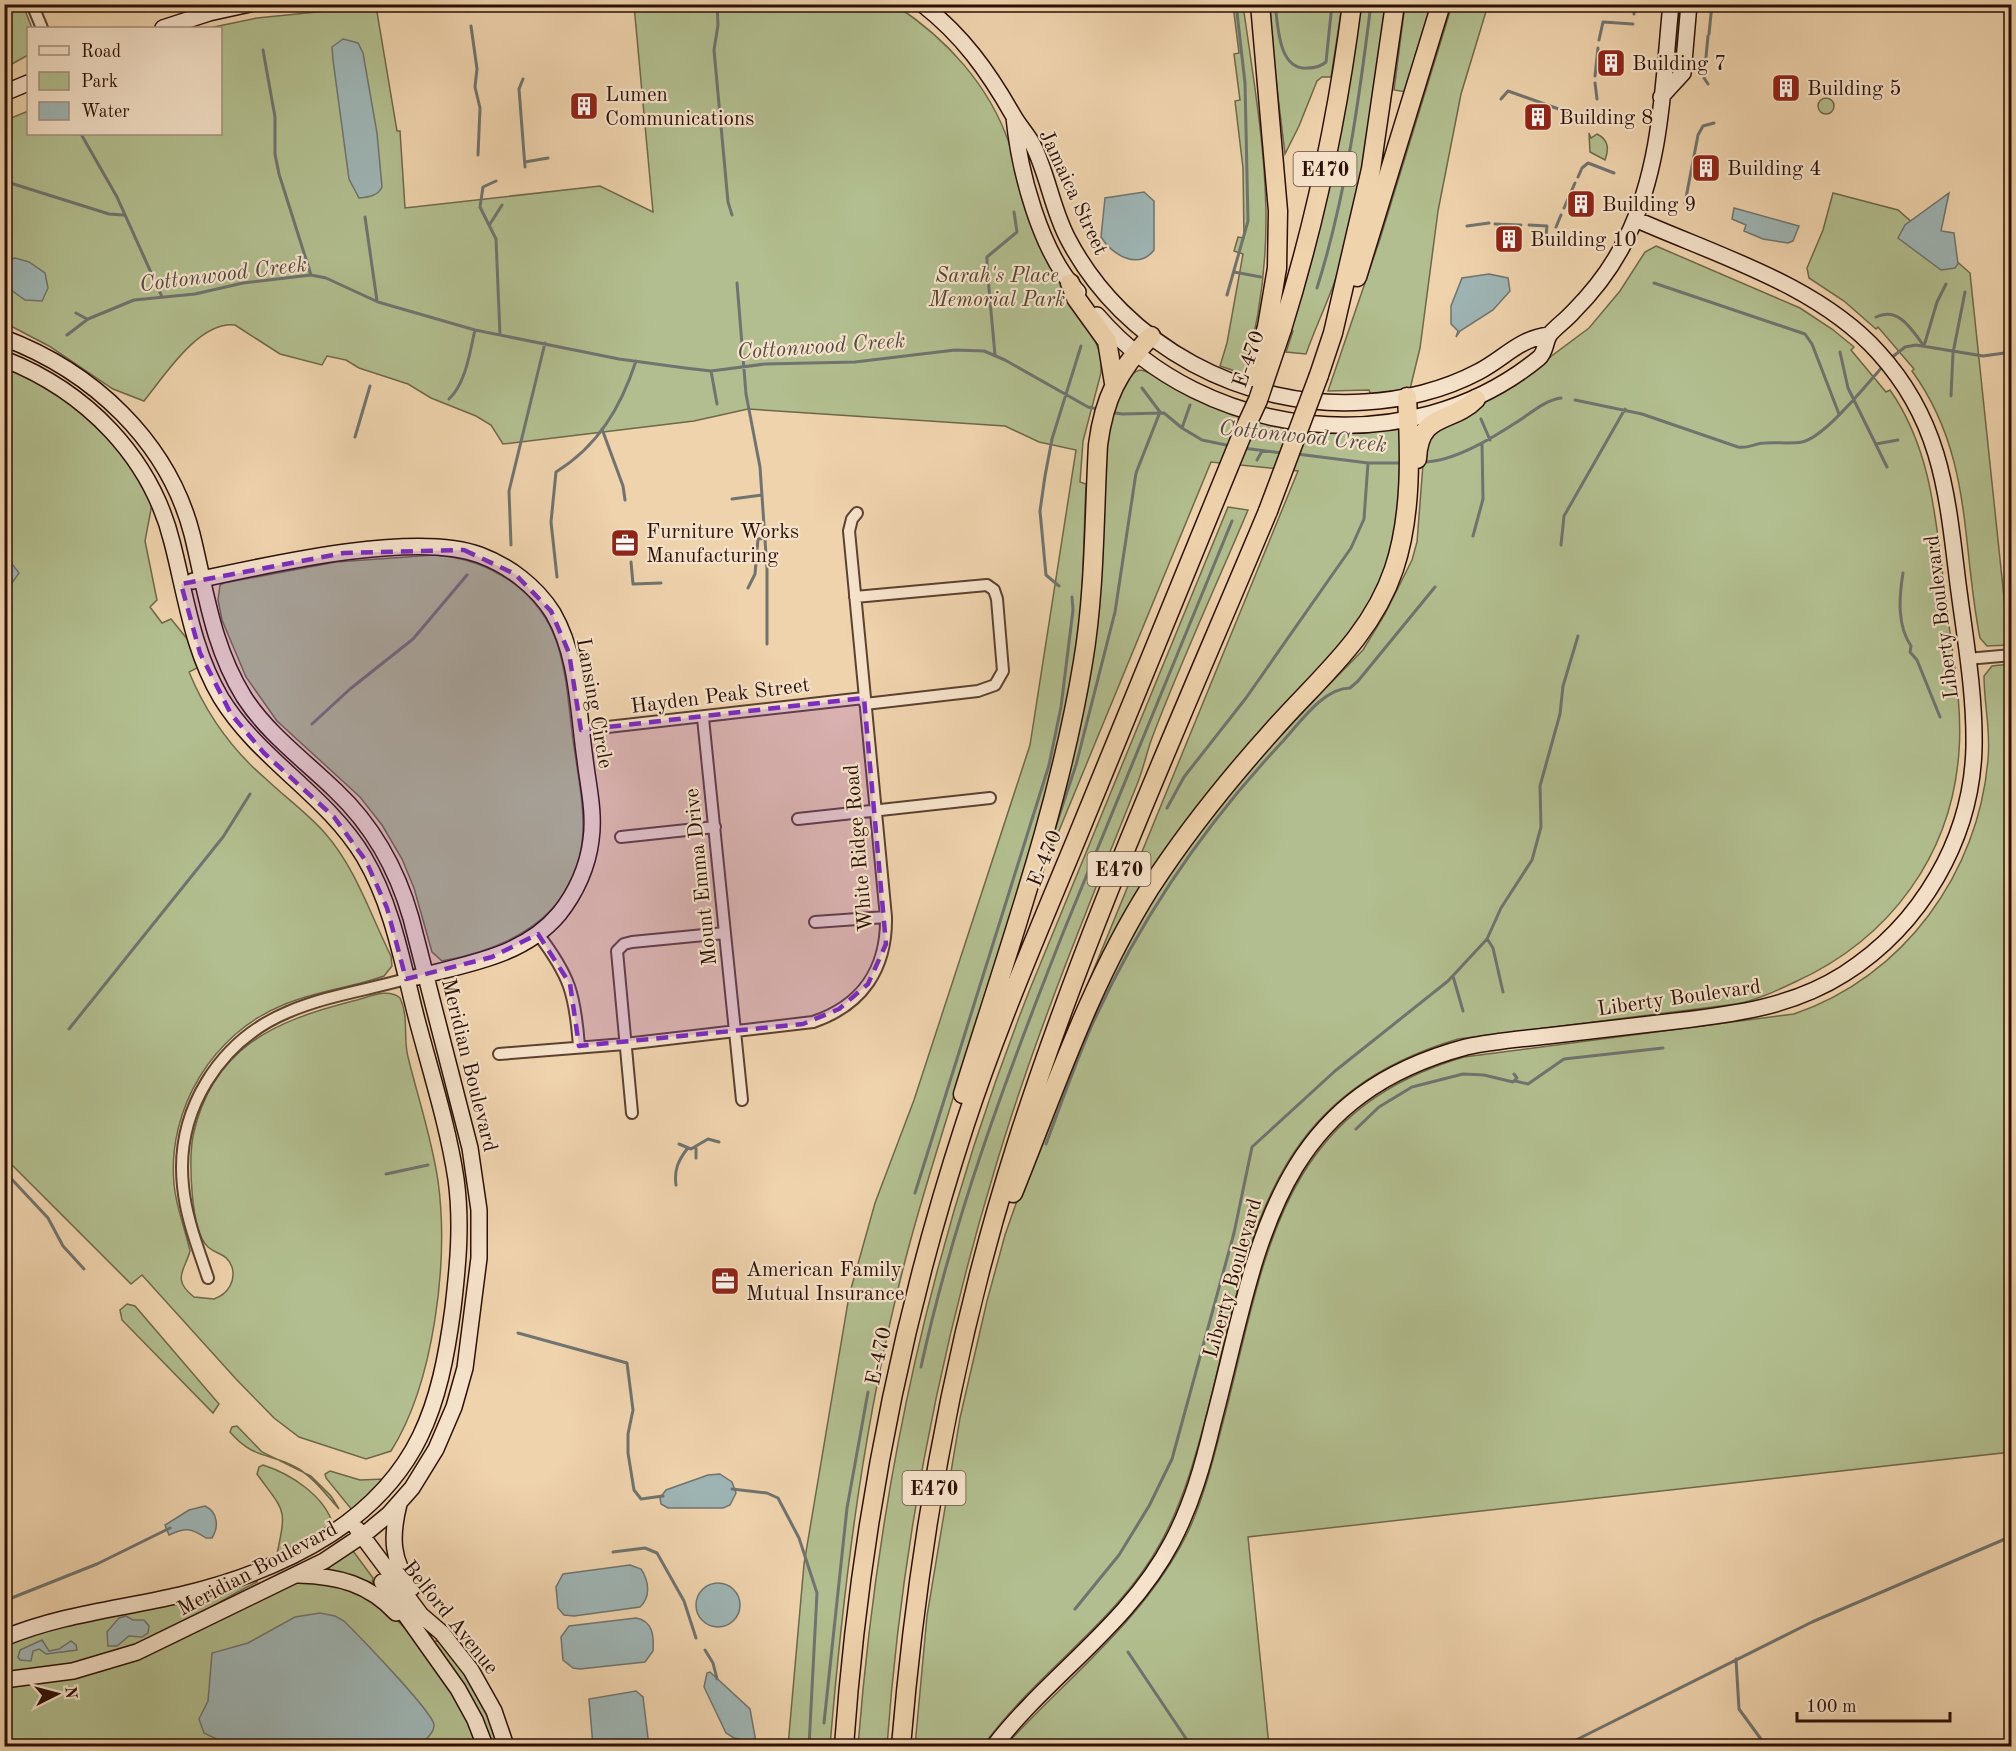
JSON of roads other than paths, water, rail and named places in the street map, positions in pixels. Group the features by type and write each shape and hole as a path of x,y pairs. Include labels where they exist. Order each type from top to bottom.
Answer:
{"highway":[{"path":"1250,4 1254,28 1263,54"},
{"path":"1260,4 1278,211 1275,328"},
{"name":"E-470","path":"844,1746 858,1608 873,1499 899,1366 924,1259 965,1124 1007,1009 1240,437 1239,419 1275,328 1322,182 1352,4"},
{"name":"E470","path":"901,1746 909,1657 934,1488 956,1373 990,1234 1026,1114 1064,1007 1268,511 1333,333 1377,136 1395,4"},
{"path":"1333,333 1345,313 1359,271 1441,4"},
{"path":"1070,283 1076,298 1107,341 1114,383"},
{"path":"924,1259 921,1231 1069,740 1089,616 1099,435 1107,400 1114,383 1151,336"},
{"path":"990,1234 1010,1200 1101,977 1149,891 1219,793 1274,729 1351,647 1375,612 1393,571 1411,495 1413,441 1408,419 1407,397"},
{"path":"1413,441 1432,423 1471,404 1476,399"}],"main road":[{"path":"167,27 202,15 250,4"},
{"name":"Jamaica Street","path":"922,4 946,24 974,54 996,84 1033,145 1053,205 1083,264 1109,299 1151,336 1207,372 1236,385 1306,401 1339,403 1407,397 1456,382 1488,366 1529,338 1549,335"},
{"name":"Jamaica Street","path":"1014,117 1017,151 1037,215 1052,252 1070,283 1106,325 1136,353 1194,390 1228,405 1265,417 1307,424 1341,426 1408,419 1476,399 1503,384 1542,356 1549,335 1578,308 1622,248 1635,219 1654,160 1671,4"},
{"path":"1661,97 1683,73 1689,4"},
{"path":"4,93 27,83"},
{"name":"Liberty Boulevard","path":"994,1746 1125,1610 1168,1550 1198,1480 1268,1220 1291,1173 1321,1132 1349,1105 1376,1085 1407,1068 1442,1053 1487,1042 1748,1012 1807,994 1860,963 1896,932 1919,905 1935,880 1956,837 1967,802 1974,758 1974,723 1944,476 1928,428 1901,380 1865,338 1840,316 1798,290 1635,219"},
{"name":"Meridian Boulevard","path":"4,338 35,351 76,375 112,403 139,431 164,467 180,500 191,531 217,642 247,702 278,738 353,808 386,855 405,898 470,1148 478,1194 480,1244 467,1350 459,1393 433,1456 399,1502 358,1539 295,1575 137,1652 73,1671 4,1680"},
{"path":"4,359 36,374 82,404 107,426 132,454 148,480 165,517 181,584"},
{"name":"Lansing Circle","path":"181,584 313,558 378,549 448,548 483,556 528,583 554,615 569,653 592,812 591,844 584,871 559,914 538,934 501,954 406,980"},
{"name":"Meridian Boulevard","path":"4,1638 70,1616 169,1598 222,1584 300,1551 347,1522 387,1486 410,1454 427,1424 444,1371 459,1264 460,1224 454,1168 389,915 366,861 334,817 264,753 231,714 200,653 181,584"},
{"path":"399,1502 393,1530 396,1562 442,1633"},
{"name":"Belford Avenue","path":"347,1522 410,1624 458,1689 475,1720 485,1746"},
{"name":"Belford Avenue","path":"358,1539 421,1615 442,1633 478,1681 494,1712 506,1746"},
{"path":"295,1575 326,1576 355,1583 380,1598 410,1624"}],"street":[{"path":"32,4 42,27"},
{"name":"White Ridge Road","path":"499,1054 625,1044 813,1022 827,1017 855,997 868,984 884,954 886,916 849,531 852,519 857,513"},
{"name":"Hayden Peak Street","path":"581,730 978,691 995,685 1004,671 997,598 994,590 987,585 855,597"},
{"path":"1967,659 2012,655"},
{"name":"Mount Emma Drive","path":"703,718 742,1100"},
{"path":"798,819 990,798"},
{"path":"621,837 715,827"},
{"path":"815,922 886,916"},
{"path":"632,1113 617,958 620,948 632,942 725,933"},
{"path":"538,934 558,960 570,984 576,1010 579,1046"},
{"path":"208,1278 187,1215 182,1167 190,1115 209,1078 237,1044 274,1018 309,1004 406,980"}],"water":[{"path":"343,39 358,43 363,53 377,133 382,187 375,194 359,198 349,179 333,60 332,47"},
{"path":"1144,192 1154,201 1154,250 1148,256 1133,260 1111,249 1101,237 1105,198"},
{"path":"1949,193 1941,231 1954,233 1958,264 1955,268 1941,270 1898,238 1905,225"},
{"path":"1734,208 1799,226 1793,241 1788,243 1763,239 1744,231 1746,225 1732,219"},
{"path":"15,258 29,262 45,273 48,288 42,301 25,300 7,287 5,261"},
{"path":"1489,274 1508,278 1510,291 1493,310 1460,331 1456,337 1458,331 1451,324 1451,306 1462,278"},
{"path":"5,555 19,573 4,593"},
{"path":"720,1474 732,1482 736,1493 730,1505 723,1508 668,1508 661,1504 660,1498 666,1490 708,1475"},
{"path":"205,1506 213,1512 216,1520 216,1529 212,1538 206,1538 188,1530 169,1535 165,1525 189,1510"},
{"path":"630,1565 641,1569 646,1579 646,1599 640,1607 574,1616 564,1615 558,1608 556,1587 563,1574"},
{"path":"718,1583 727,1584 734,1589 739,1596 739,1614 734,1621 727,1626 718,1627 709,1626 702,1621 697,1614 696,1605 697,1596 702,1589 709,1584"},
{"path":"320,1613 335,1616 344,1621 409,1690 434,1725 428,1737 418,1746 231,1746 204,1733 199,1719 208,1701 212,1653 248,1643 295,1617"},
{"path":"126,1616 133,1620 144,1620 149,1626 148,1633 142,1637 129,1636 117,1646 108,1646 107,1632 119,1618"},
{"path":"636,1618 646,1622 653,1635 653,1651 645,1662 580,1669 573,1668 563,1660 561,1637 569,1626"},
{"path":"42,1640 49,1651 59,1649 71,1641 76,1645 77,1650 46,1654 39,1649 33,1651 31,1661 20,1660 18,1657 20,1650"},
{"path":"710,1672 750,1709 756,1742 734,1738 726,1733 704,1687 707,1673"},
{"path":"636,1691 643,1697 649,1746 593,1746 589,1699"}],"waterway":[{"path":"717,4 718,25 714,50 728,202 732,215"},
{"path":"1227,295 1248,221 1245,83 1236,4"},
{"path":"1275,4 1281,45 1285,55 1298,67 1308,68 1317,67 1326,62 1332,4"},
{"path":"1317,288 1344,183 1371,4"},
{"path":"1634,14 1635,4"},
{"path":"1709,34 1712,4"},
{"path":"1844,9 1845,4"},
{"path":"1599,40 1603,22 1633,24"},
{"path":"471,26 477,69 475,87 480,108 478,155"},
{"path":"1708,36 1704,78 1708,84"},
{"path":"1595,76 1598,48"},
{"path":"263,50 275,117 275,154 279,174 311,275"},
{"path":"523,79 519,89 525,167"},
{"path":"1595,83 1597,99"},
{"path":"1501,99 1508,91 1567,112 1581,120"},
{"path":"1685,203 1698,135 1703,126 1714,123"},
{"path":"82,135 117,197 162,297"},
{"path":"525,162 548,158"},
{"path":"1578,177 1582,168 1588,163 1614,173"},
{"path":"4,181 109,214 123,215"},
{"path":"496,181 483,187 480,207 496,239 500,335"},
{"path":"1564,208 1575,183"},
{"path":"490,224 502,205"},
{"path":"987,273 987,257 1017,232 1014,212"},
{"path":"1556,227 1561,215"},
{"path":"365,217 377,301"},
{"path":"1467,226 1489,223"},
{"path":"1495,224 1521,225"},
{"path":"1529,225 1547,226 1546,236"},
{"path":"1234,272 1261,277"},
{"name":"Cottonwood Creek","path":"67,335 88,319 134,300 195,294 243,283 311,275 326,278 378,302 475,330 619,359 711,371 765,364 855,362 955,350 984,351 1005,360 1088,407 1098,409"},
{"path":"988,278 995,355"},
{"path":"737,283 746,394 760,467 767,569 767,644"},
{"path":"1654,283 1805,334 1812,344 1839,414"},
{"path":"1924,346 1937,302 1946,284"},
{"path":"1951,396 1953,353 1965,292"},
{"path":"76,313 87,319"},
{"path":"1876,317 1884,314 1898,317 1910,327 1924,346"},
{"path":"449,399 460,384 475,330"},
{"path":"511,545 509,491 545,343"},
{"name":"Cottonwood Creek","path":"1891,358 1905,347 1916,345 1983,356 2012,352"},
{"path":"1059,586 1046,575 1040,511 1052,439 1081,346"},
{"path":"1840,352 1848,388 1887,467"},
{"path":"557,577 551,522 556,472 571,462 596,438 623,394 636,361"},
{"name":"Cottonwood Creek","path":"1575,400 1642,414 1738,447 1761,443 1797,443 1822,431 1884,365"},
{"path":"711,371 717,404"},
{"path":"355,437 370,386"},
{"path":"1054,831 1076,765 1115,612 1136,473 1160,412 1142,388"},
{"name":"Cottonwood Creek","path":"1423,462 1448,458 1473,447 1545,404 1561,398"},
{"path":"1182,428 1190,405"},
{"path":"1561,545 1564,516 1625,409"},
{"name":"Cottonwood Creek","path":"1110,412 1164,413 1182,428 1202,440 1231,446"},
{"path":"1481,419 1490,440"},
{"path":"602,429 623,486 625,500"},
{"path":"1876,444 1898,440"},
{"path":"1473,536 1483,499 1482,443"},
{"name":"Cottonwood Creek","path":"1243,448 1282,453"},
{"path":"1257,460 1262,451"},
{"name":"Cottonwood Creek","path":"1297,454 1368,463 1404,463"},
{"path":"1167,808 1184,777 1246,698 1351,548 1364,519 1368,463"},
{"path":"732,499 762,495"},
{"path":"921,1367 949,1255 1003,1090 1065,928 1232,521"},
{"path":"748,588 755,574 758,539 765,538"},
{"path":"631,562 633,584 661,583"},
{"path":"1903,573 1900,602 1903,629 1911,646 1910,652 1917,660 1940,717"},
{"path":"312,724 350,689 413,639 467,575"},
{"path":"1046,1144 1092,1025 1131,948 1176,874 1227,805 1305,715 1331,693 1350,688 1358,681 1435,587"},
{"path":"915,1193 1049,765 1061,707 1073,610 1072,597"},
{"path":"1075,1609 1119,1555 1149,1506 1172,1459 1234,1233 1252,1147 1335,1071 1448,981 1487,939 1501,908 1532,860 1541,827 1540,786 1560,714 1563,686 1578,636"},
{"path":"69,1029 223,837 250,794"},
{"path":"1488,940 1493,948 1503,992"},
{"path":"1453,976 1463,1011"},
{"path":"1515,1081 1528,1084 1564,1059 1663,1048"},
{"path":"1356,1129 1379,1107 1412,1087 1463,1074 1484,1075 1513,1082 1517,1078 1514,1074"},
{"path":"679,1144 691,1149 708,1139 719,1142"},
{"path":"696,1148 696,1158"},
{"path":"676,1185 677,1166 687,1149"},
{"path":"386,1174 428,1165"},
{"path":"4,1171 48,1218 63,1246 84,1269"},
{"path":"518,1333 627,1363 633,1410 628,1434 628,1453 634,1490 641,1499 663,1496"},
{"path":"824,1723 847,1508 868,1392"},
{"path":"732,1489 767,1493 778,1498 799,1538 817,1593 809,1746"},
{"path":"4,1601 97,1564 170,1528"},
{"path":"1564,1746 1812,1622 2012,1536"},
{"path":"613,1552 645,1548 657,1553 684,1601 696,1638"},
{"path":"705,1650 713,1663 717,1679"},
{"path":"1128,1652 1191,1746"},
{"path":"1736,1659 1739,1709 1766,1746"}],"place":[{"name":"Building 7","path":"1611,63"},
{"name":"Building 5","path":"1786,88"},
{"name":"Lumen Communications","path":"584,106"},
{"name":"Building 8","path":"1538,117"},
{"name":"Building 4","path":"1706,168"},
{"name":"Building 9","path":"1581,204"},
{"name":"Building 10","path":"1509,239"},
{"name":"Furniture Works Manufacturing","path":"625,543"},
{"name":"American Family Mutual Insurance","path":"725,1281"}],"park label":[{"name":"Sarah's Place Memorial Park","path":"997,287"}]}
